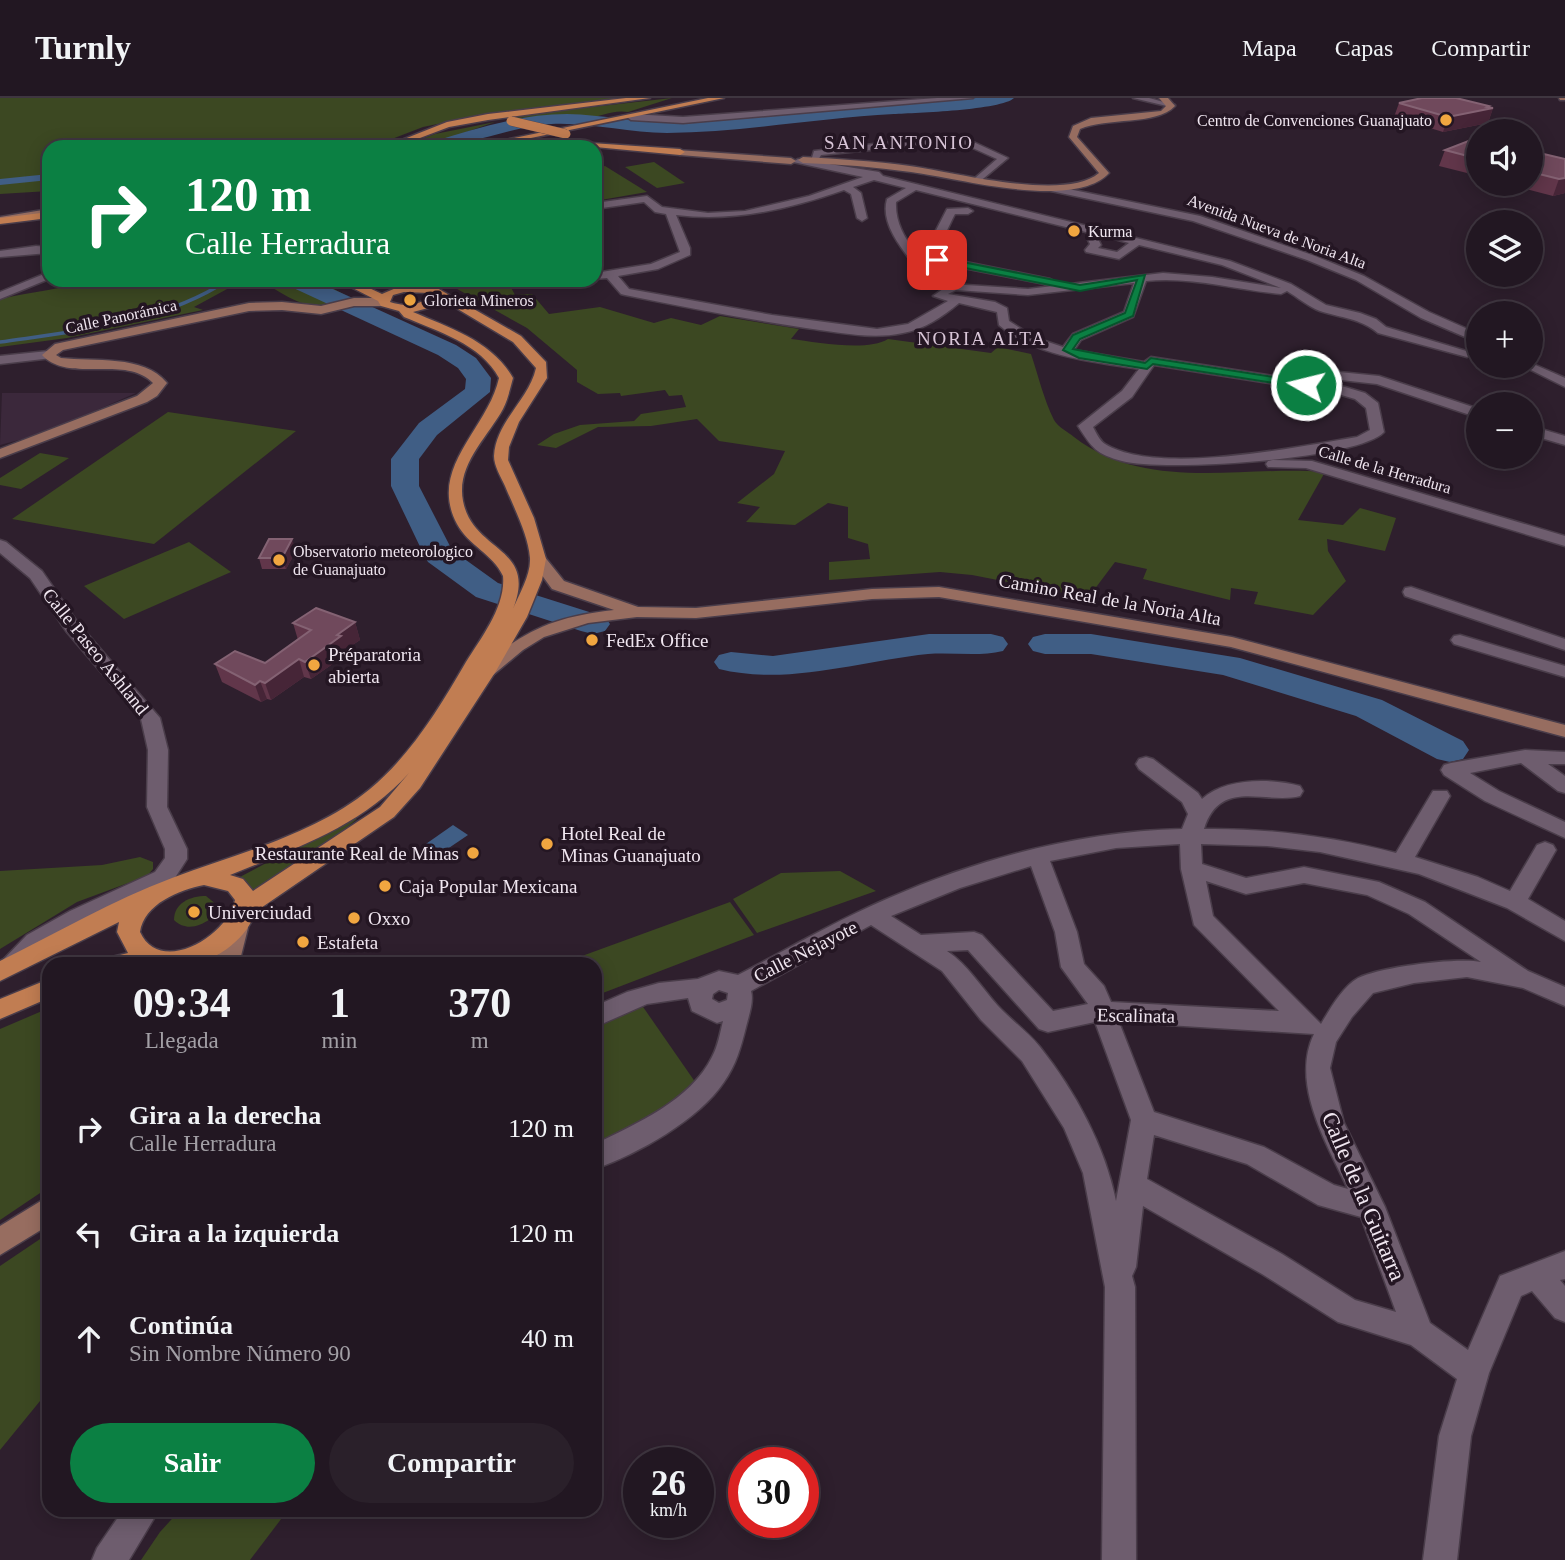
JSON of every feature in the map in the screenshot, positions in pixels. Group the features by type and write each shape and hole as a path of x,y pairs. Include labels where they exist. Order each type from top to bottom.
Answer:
{"main road":[{"path":"407,140 431,131 505,114 646,98"},
{"path":"648,114 689,98"},
{"path":"516,140 720,98"},
{"path":"431,131 481,121 511,121 592,140"},
{"path":"615,121 604,132 623,142 666,151"},
{"path":"552,140 562,134"},
{"path":"602,142 680,152"},
{"path":"602,147 680,152"},
{"path":"0,221 42,214"},
{"path":"357,287 389,306 402,308 430,303 433,292"},
{"path":"4,970 158,892 183,881 204,877 325,825 375,795 406,763 534,580 538,559 501,460 502,447 512,422 540,378 542,368 534,354 517,339 421,287"},
{"path":"383,300 389,293 403,288 433,292"},
{"path":"188,957 225,940 242,917 387,812 424,769 487,671 509,616 512,580 509,571 473,533 455,499 457,471 463,456 502,399 506,378 496,362 478,348 408,314 402,308"},
{"path":"204,877 230,882 239,888 245,897 242,917"},
{"path":"156,957 139,951 131,942 130,930 134,916 158,892"},
{"path":"0,1009 42,991"}],"street":[{"path":"631,117 682,120 968,98"},
{"path":"1054,189 1084,186 1102,178 1104,173 1073,137 1076,128 1091,121 1163,113 1167,101 1137,98"},
{"path":"815,160 817,153 908,143 967,142 1003,158 978,180"},
{"name":"Avenida Nueva de Noria Alta","path":"680,152 908,169 1054,189 1196,218 1360,278 1425,315 1466,333"},
{"path":"796,161 1194,247 1301,286 1294,290 1264,290 1228,284 1139,278 1080,288 1028,292 956,286 939,296 995,306 1003,311 1003,322 1008,328 1034,344 1079,355 1147,366"},
{"path":"602,205 643,199 650,201 650,205 656,209 728,217 848,188 872,176 1226,263 1294,290 1322,309 1356,316 1372,322 1382,330 1466,353"},
{"path":"914,187 891,201 890,207 896,230 911,254 912,264 996,289"},
{"path":"848,188 856,193 862,218"},
{"path":"0,214 42,207"},
{"path":"602,275 675,261 686,253 684,244 674,230 670,215 674,211"},
{"path":"926,249 934,244 951,211 968,211"},
{"path":"1103,232 1093,240 1096,245 1090,250 1119,256 1139,240"},
{"path":"0,254 42,249"},
{"path":"911,254 914,249 926,249 987,264 1006,274"},
{"path":"911,254 1080,288"},
{"path":"610,274 625,292 754,317 859,330 893,332 912,328 939,315 956,300"},
{"path":"0,296 42,278"},
{"path":"1067,350 1077,337 1129,314 1139,278"},
{"name":"Calle Panorámica","path":"0,454 142,399 152,393 160,383 154,374 145,371 70,364 57,361 48,355 70,343 248,307 331,308 354,302 383,300"},
{"path":"0,360 48,355"},
{"path":"1151,361 1340,390 1360,396 1373,406 1377,432 1371,437 1230,460 1149,461 1109,454 1090,442 1085,426 1127,394 1147,366 1151,361"},
{"path":"1340,390 1335,385 1292,379 1284,376 1283,372 1379,380 1466,410"},
{"path":"1543,373 1565,383"},
{"path":"1543,434 1565,441"},
{"name":"Calle de la Herradura","path":"1149,461 1186,467 1307,464 1565,541"},
{"name":"Calle Paseo Ashland","path":"0,545 36,575 72,627 150,718 158,750 157,807 176,849 176,859 163,878 78,917 35,942 4,970"},
{"path":"538,559 558,585 637,611"},
{"name":"Camino Real de la Noria Alta","path":"637,611 696,613 903,592 974,597 1232,642 1565,731"},
{"path":"1411,592 1565,645"},
{"path":"487,671 517,646 538,633 562,624 637,611"},
{"path":"1460,640 1565,672"},
{"path":"1525,756 1565,786"},
{"path":"1565,758 1525,756 1451,770 1492,796 1565,831"},
{"path":"1146,764 1191,797 1195,825 1189,856 1202,919 1324,1040"},
{"path":"1195,825 1220,794 1257,788 1293,791"},
{"path":"1403,859 1440,796"},
{"name":"Calle Nejayote","path":"602,1154 647,1131 702,1091 723,1062 739,994 874,916 950,883 1038,856 1195,825 1403,859 1515,902 1565,932"},
{"path":"1515,902 1545,850"},
{"path":"1038,856 1066,932 1073,967 1096,993 1144,1120 1132,1185 1120,1287 1119,1560"},
{"path":"1192,869 1246,886 1304,875 1371,888 1417,908 1527,980"},
{"path":"874,916 950,965 990,1013 1031,1054 1074,1122 1097,1173 1120,1287"},
{"path":"229,957 242,917"},
{"name":"Escalinata","path":"918,944 974,941 1048,1022 1101,1011 1305,1022"},
{"name":"Calle de la Guitarra","path":"1419,1333 1371,1207 1331,1124 1317,1068 1324,1040 1343,1010 1365,985 1414,974 1467,968 1527,980 1565,997"},
{"path":"602,1013 634,997 655,991 703,988 720,980 739,994"},
{"path":"1144,1120 1255,1155 1328,1196 1371,1207"},
{"path":"1132,1185 1272,1264 1348,1312 1419,1333 1474,1373"},
{"path":"0,1242 42,1214"},
{"path":"1440,1560 1455,1436 1474,1373 1510,1286 1552,1271 1565,1308"},
{"path":"109,1560 138,1517"}],"shaded area":[{"path":"2,393 136,393 42,434 0,445"}],"green space":[{"path":"0,98 634,98 471,117 423,127 389,140 42,140 42,191 0,194"},
{"path":"672,98 628,112 590,118 512,116"},
{"path":"495,122 443,140 418,140"},
{"path":"654,162 685,183 657,188 625,167"},
{"path":"605,166 647,192 602,200 602,167"},
{"path":"65,287 231,287 194,307 203,310 67,338 0,347 0,299"},
{"path":"271,287 330,287 345,295 346,300 310,305 291,299"},
{"path":"454,287 511,287 515,295 532,294 549,314 600,307 654,323 671,318 701,325 720,316 799,329 791,339 827,344 868,345 888,339 991,353 998,347 1031,354 1056,423 1102,454 1132,465 1163,471 1325,472 1298,520 1343,525 1360,508 1396,518 1385,551 1327,539 1328,551 1346,581 1313,615 1254,604 1258,592 1231,588 1230,600 1143,579 1147,569 1115,562 1088,598 972,575 940,572 829,580 829,562 870,559 868,544 848,538 848,507 828,503 795,525 746,522 760,507 737,503 774,474 785,451 719,441 697,419 651,426 598,427 556,448 537,445 554,434 580,425 634,421 641,414 686,407 682,395 669,396 665,390 621,396 620,393 598,394 577,382 577,370 527,328"},
{"path":"168,412 296,431 154,544 12,519"},
{"path":"40,453 69,458 21,489 0,485 0,478"},
{"path":"189,542 231,572 124,619 84,586"},
{"path":"352,818 357,819 322,848 252,891 238,878"},
{"path":"140,857 153,862 153,869 147,876 77,902 0,949 0,871 102,865"},
{"path":"840,871 876,891 757,933 733,899 781,873"},
{"path":"206,896 217,905 210,919 192,927 183,926 174,920 177,909 184,902 194,897"},
{"path":"730,902 754,935 602,993 602,957 579,957"},
{"path":"641,1004 700,1089 602,1140 602,1023"},
{"path":"42,1011 42,1192 0,1220 0,1029"},
{"path":"42,1238 42,1399 0,1450 0,1266"},
{"path":"174,1517 283,1517 250,1560 141,1560"}],"water":[{"path":"453,825 468,835 437,856 423,846"}],"building":[{"path":"1422,98 1456,98 1493,108 1448,117 1399,103"},
{"path":"1466,142 1466,156 1445,150"},
{"path":"1543,154 1565,159 1565,178 1543,175"},
{"path":"269,539 292,539 282,558 259,558"},
{"path":"316,608 355,622 337,635 341,636 305,662 299,659 265,683 260,681 255,685 215,664 235,651 265,663 311,630 293,623"}],"waterway":[{"path":"457,140 532,121 578,119 653,128 687,127 831,113 940,107 1006,98"},
{"path":"0,182 42,178"},
{"path":"0,342 88,329 147,316 175,307 216,287"},
{"path":"310,287 447,350 467,363 479,378 477,392 428,429 405,459 405,486 439,555 487,590 593,624"},
{"path":"731,662 773,666 929,644 991,644"},
{"path":"1045,644 1091,644 1228,665 1369,708 1450,750"}],"place":[{"name":"Centro de Convenciones Guanajuato","path":"1446,120"},
{"name":"Kurma","path":"1074,231"},
{"name":"Glorieta Mineros","path":"410,300"},
{"name":"Observatorio meteorologico de Guanajuato","path":"279,560"},
{"name":"FedEx Office","path":"592,640"},
{"name":"Préparatoria abierta","path":"314,665"},
{"name":"Hotel Real de Minas Guanajuato","path":"547,844"},
{"name":"Restaurante Real de Minas","path":"473,853"},
{"name":"Caja Popular Mexicana","path":"385,886"},
{"name":"Univerciudad","path":"194,912"},
{"name":"Oxxo","path":"354,918"},
{"name":"Estafeta","path":"303,942"}],"district":[{"name":"SAN ANTONIO","path":"899,142"},
{"name":"NORIA ALTA","path":"982,338"}],"route":[{"path":"937,260 1080,288 1142,276 1126,317 1077,337 1067,350 1079,355 1147,366 1151,361 1306,385"}]}
